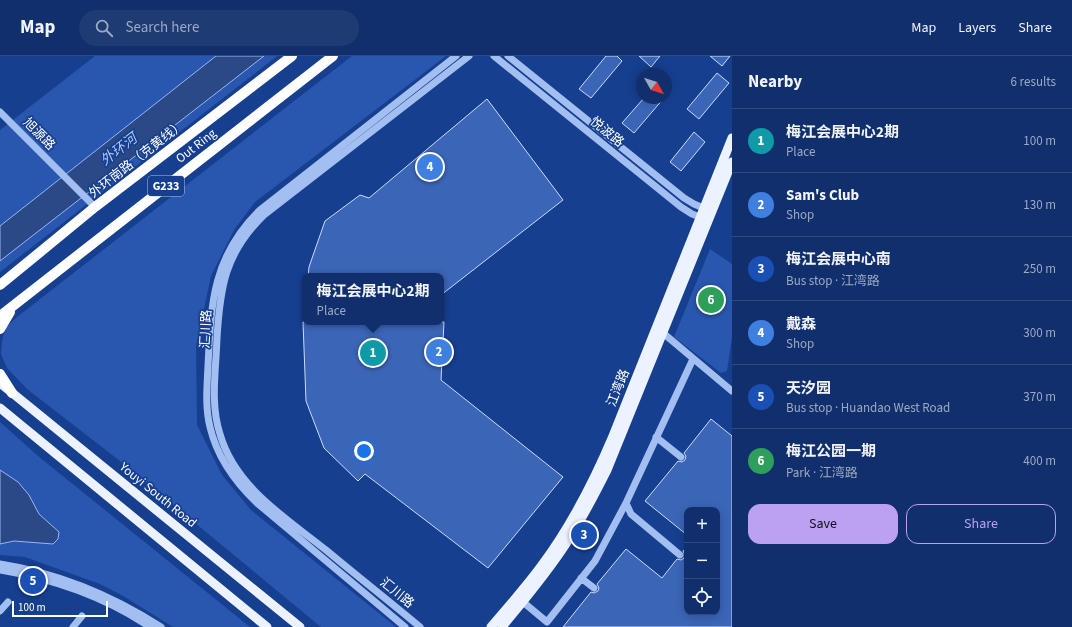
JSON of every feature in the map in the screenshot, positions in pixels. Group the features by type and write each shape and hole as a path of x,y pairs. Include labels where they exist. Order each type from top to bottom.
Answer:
{"highway":[{"name":"外环南路（克黄线）","path":"0,285 95,207 292,56"},
{"name":"Out Ring","path":"0,316 333,56"},
{"path":"0,329 14,305"},
{"path":"0,374 12,393"}],"main road":[{"name":"江湾路","path":"708,210 732,138"},
{"name":"江湾路","path":"491,627 554,548 601,463 704,219 732,162"},
{"name":"江湾路","path":"502,627 546,573 567,542 598,488 616,451 663,333 704,219"},
{"name":"Youyi South Road","path":"0,383 300,627"},
{"path":"0,408 267,627"}],"street":[{"name":"汇川路","path":"405,627 252,498 236,481 225,465 212,433 206,406 210,317 219,274 227,254 249,220 456,56"},
{"name":"汇川路","path":"420,627 262,498 242,477 234,466 220,435 214,405 218,317 223,283 227,269 234,253 253,226 270,210 469,56"},
{"name":"悦波路","path":"494,56 681,207 704,219"},
{"name":"悦波路","path":"508,56 684,198 708,210"},
{"name":"旭源路","path":"0,112 95,207"},
{"path":"663,333 732,391"},
{"path":"523,602 547,622 595,561 626,503 693,359"},
{"path":"656,437 681,457"},
{"path":"626,503 631,514 680,556"},
{"path":"0,564 42,573 76,583 126,606 161,627"},
{"path":"0,570 38,577 86,593 124,611 150,627"},
{"path":"581,578 594,588"},
{"path":"0,611 8,602"},
{"path":"72,627 82,616"}],"shaded area":[{"path":"95,56 277,56 0,272 0,130"},
{"path":"352,56 446,56 255,202 234,230 211,276 196,346 197,425 222,475 251,510 396,627 321,627 120,461 27,389 7,368 1,354 2,341 6,327 17,317"},
{"path":"710,249 732,264 732,337 727,371 721,373 674,337"},
{"path":"0,422 38,456 250,627 173,627 125,597 100,584 25,557 0,555"}],"water":[{"name":"外环河","path":"216,56 264,56 0,261 0,226"},
{"path":"0,470 18,482 29,495 39,514 59,532 58,539 53,544 14,541 0,544"}],"building":[{"path":"606,56 617,56 622,61 591,98 579,89"},
{"path":"639,56 660,56 651,67"},
{"path":"710,56 730,56 722,66"},
{"path":"717,73 729,83 699,119 687,109"},
{"path":"487,99 563,200 444,293 444,273 308,273 325,221 360,195 369,198"},
{"path":"639,104 659,104 634,133 622,123"},
{"path":"694,132 705,142 681,171 670,162"},
{"path":"303,325 444,325 441,380 563,477 488,568 365,474 358,481 324,448 306,401"},
{"path":"711,419 732,436 732,627 563,627 591,592 594,593 598,591 599,588 597,584 626,549 662,578 677,559 681,560 684,558 684,615 720,615 720,507 684,507 684,533 645,501 678,461 682,462 685,460 686,456 684,453"}],"place":[{"name":"戴森","path":"430,167"},
{"name":"梅江公园一期","path":"711,300"},
{"name":"Sam's Club","path":"439,352"},
{"name":"梅江会展中心2期","path":"373,353"},
{"name":"梅江会展中心南","path":"584,535"},
{"name":"天汐园","path":"33,581"}]}
